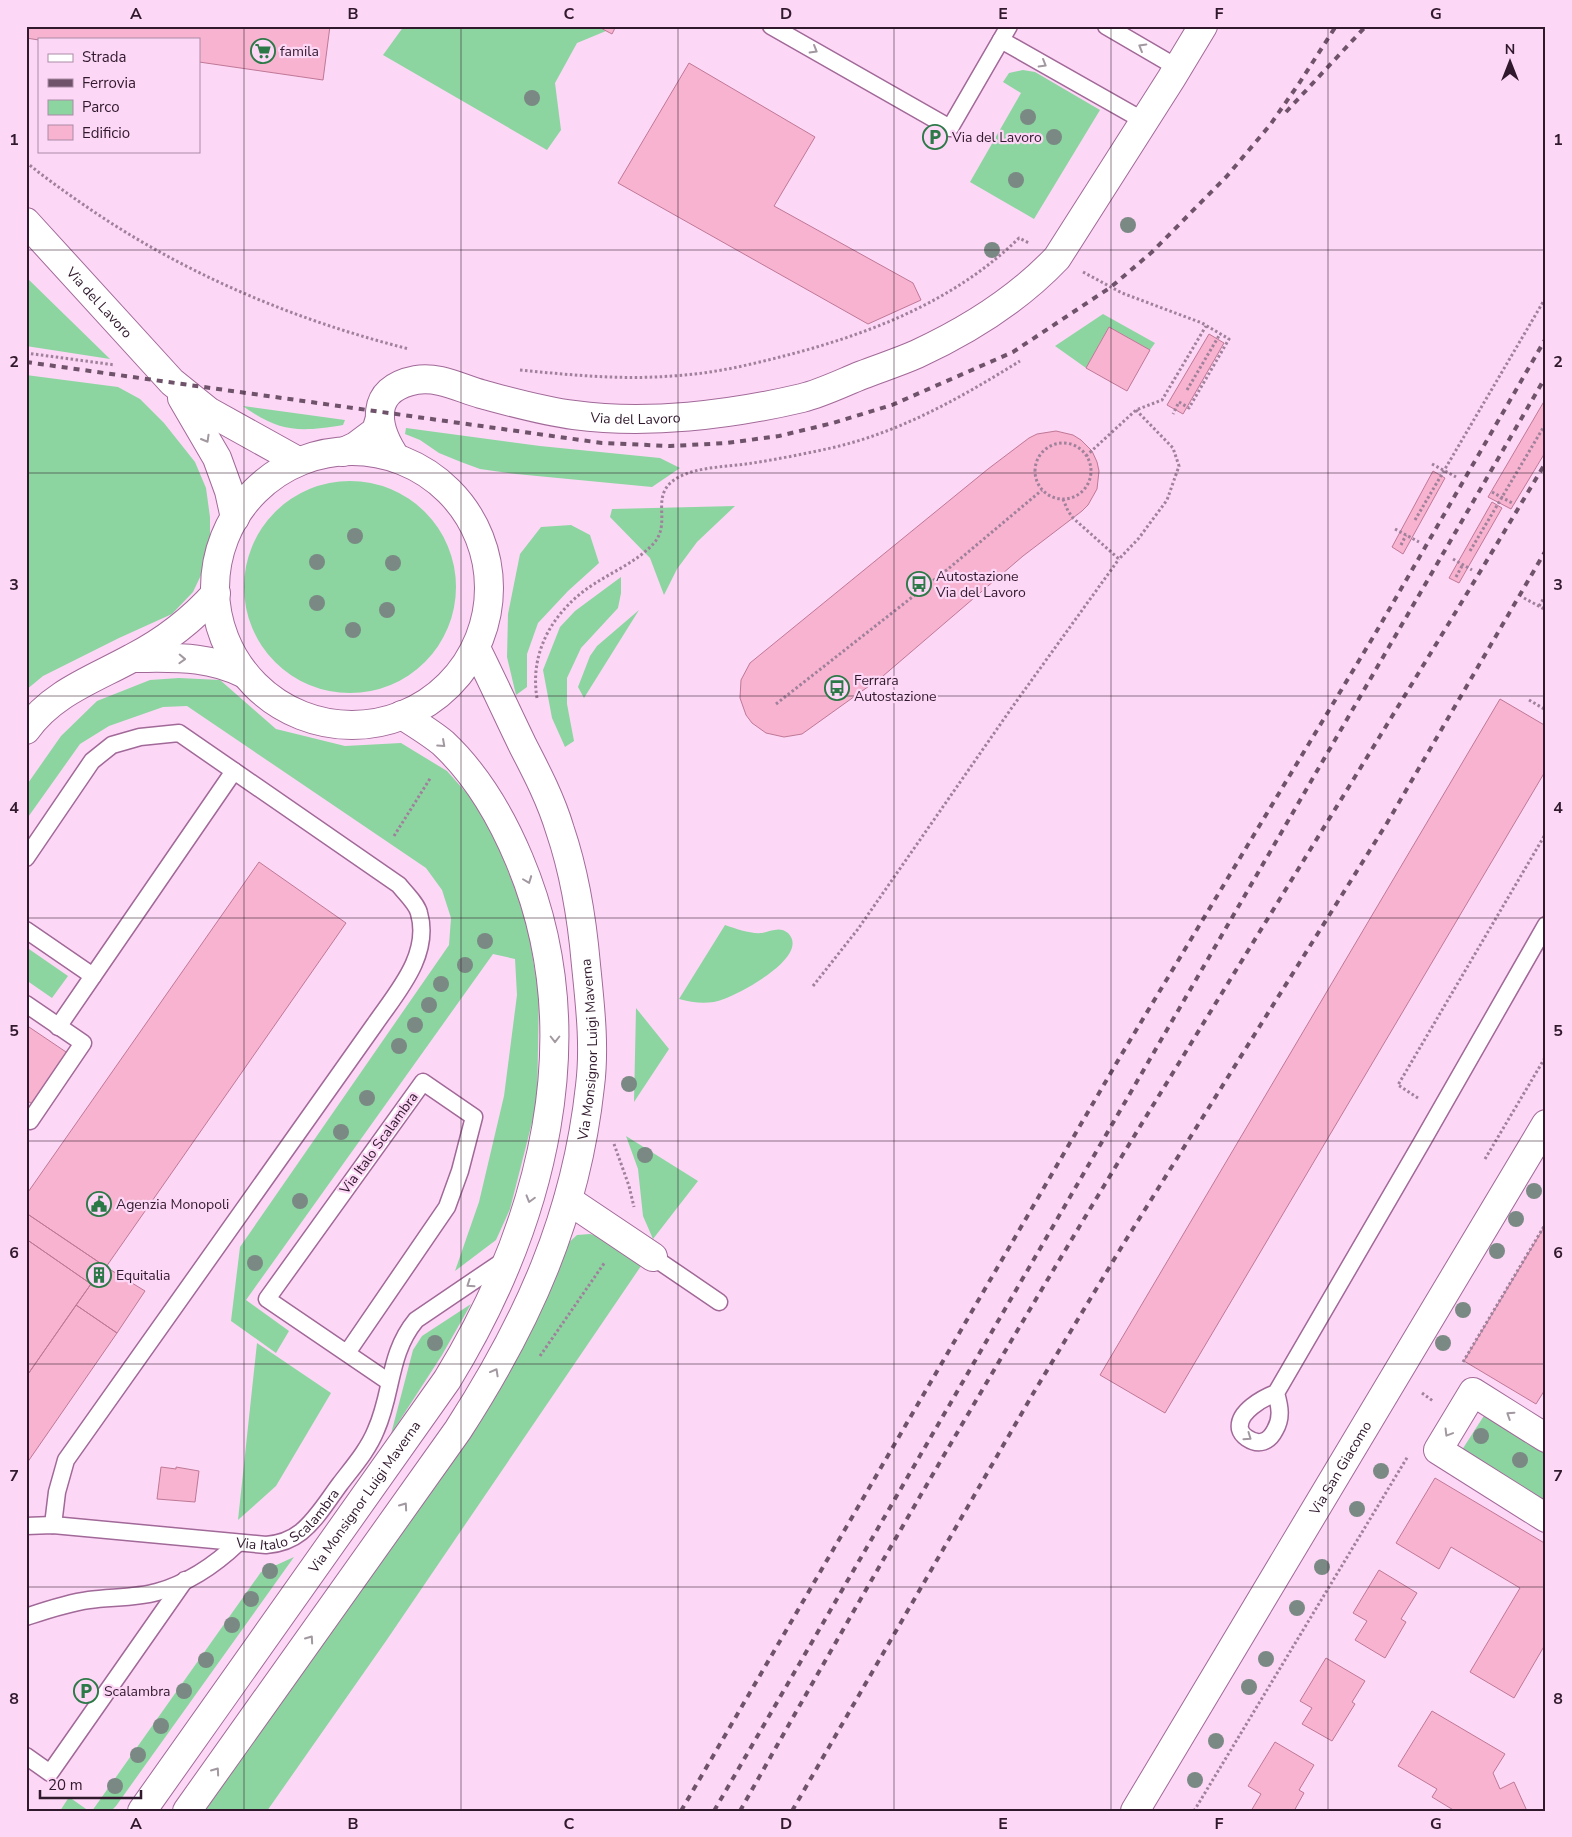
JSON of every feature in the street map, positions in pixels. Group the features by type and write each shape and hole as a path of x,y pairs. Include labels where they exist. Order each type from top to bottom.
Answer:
{"main road":[{"name":"Via del Lavoro","path":"396,458 382,433 380,404 386,394 397,385 417,380 434,380 448,383 526,406 574,415 617,419 659,418 727,412 804,398 916,354 956,334 1017,295 1038,278 1057,258 1178,68 1202,26"},
{"name":"Via del Lavoro","path":"26,222 172,382 208,411 298,461"},
{"name":"Via del Lavoro","path":"172,382 217,458 229,491 235,518"},
{"name":"Via del Lavoro","path":"343,452 356,446 376,431 380,418"},
{"name":"Via del Lavoro","path":"343,452 371,453 396,458 420,470 457,501 472,522 480,541 487,560 489,583 484,624 476,648 450,684 437,696 402,715 383,722 361,726 323,722 302,715 278,703 245,674 226,644 220,629 217,611 216,593 220,552 235,518 250,496 260,485 298,461 343,452"},
{"path":"26,730 41,711 53,701 71,689 133,658 194,615 216,593"},
{"name":"Via Monsignor Luigi Maverna","path":"188,1811 478,1400 494,1374 530,1305 559,1231 568,1200 586,1116 592,1055 592,1020 576,889 560,828 548,797 476,648"},
{"path":"133,658 208,660 222,663 245,674"},
{"name":"Via Monsignor Luigi Maverna","path":"142,1811 428,1409 469,1342 496,1289 531,1196 554,1082 555,1022 548,960 536,901 514,848 488,799 459,760 442,742 402,715"},
{"name":"Via San Giacomo","path":"1135,1811 1546,1124"},
{"path":"540,1157 555,1188 568,1200 652,1257"},
{"path":"1546,1438 1473,1392 1438,1450 1546,1518"}],"lane":[{"path":"771,26 950,128 1005,33 1144,121"},
{"path":"1106,26 1178,68"},
{"path":"26,858 92,761 112,745 140,737 179,733 399,885 419,911 422,938 415,963 375,1024 66,1460 57,1492 53,1525"},
{"path":"58,1027 234,771"},
{"path":"1276,1393 1546,925"},
{"path":"26,930 93,976"},
{"path":"26,1004 83,1044 30,1121 26,1118"},
{"name":"Via Italo Scalambra","path":"347,1353 447,1208 460,1171 474,1117 423,1082 267,1299 389,1382"},
{"name":"Via Italo Scalambra","path":"26,1617 67,1604 87,1600 155,1593 185,1580 220,1560 238,1543 275,1544 291,1538 309,1524 370,1444 381,1417 399,1347 406,1332 416,1320 510,1256"},
{"path":"652,1257 719,1302"},
{"path":"26,1526 53,1525 238,1543"},
{"name":"Via Italo Scalambra","path":"26,1756 50,1773 185,1580"}],"path":[{"path":"26,162 42,176 117,228 186,267 289,311 359,336 417,351"},
{"path":"511,368 594,377 672,376 742,367 815,348 907,315 940,297 977,272 1004,252 1018,238 1122,293 1206,326 1229,339 1189,408 1179,402 1173,414"},
{"path":"1415,520 1546,297"},
{"path":"1086,456 1136,410 1162,400 1206,326"},
{"path":"1187,390 1220,334"},
{"path":"26,353 110,365 129,365 151,358"},
{"path":"626,565 652,545 657,538 661,531 661,498 664,489 680,476 800,455 870,437 902,426 945,405 1020,361"},
{"path":"813,986 858,929 1013,706 1119,559 1139,538 1167,500 1179,466 1173,448 1136,410"},
{"path":"1470,551 1546,423"},
{"path":"1054,444 1072,444 1080,449 1090,464 1089,480 1079,494 1063,499 1048,495 1042,490 1037,483 1035,474 1039,456 1054,444"},
{"path":"1432,464 1456,477"},
{"path":"776,704 948,569 1042,490"},
{"path":"1492,492 1514,504"},
{"path":"1063,499 1073,518 1119,559"},
{"path":"1395,529 1419,542"},
{"path":"1401,545 1406,535"},
{"path":"1453,559 1472,570"},
{"path":"1456,577 1463,564"},
{"path":"1539,606 1546,594"},
{"path":"1524,598 1546,610"},
{"path":"1529,700 1546,710"},
{"path":"1440,1111 1398,1086 1546,833"},
{"path":"1463,1363 1546,1223"},
{"path":"1194,1811 1408,1455"}],"green space":[{"path":"404,26 597,26 606,31 577,43 555,83 561,130 547,150 383,55"},
{"path":"1023,70 1035,72 1100,110 1034,219 970,182 1021,93 1003,82 1009,73"},
{"path":"26,277 110,359 26,346"},
{"path":"1103,314 1155,343 1150,350 1109,327 1086,368 1055,346"},
{"path":"26,375 118,387 140,399 164,423 195,462 206,488 210,517 210,545 202,573 193,592 172,614 43,676 26,690"},
{"path":"243,406 345,420 343,425 314,429 291,428 268,421"},
{"path":"406,428 540,446 660,458 680,468 652,487 480,469 439,453 420,440 405,434"},
{"path":"350,481 371,483 390,489 409,499 425,512 438,528 448,547 454,566 456,587 454,608 448,627 438,646 425,662 409,675 390,685 371,691 350,693 329,691 310,685 291,675 275,662 262,646 252,627 246,608 244,587 246,566 252,547 262,528 275,512 291,499 310,489 329,483"},
{"path":"735,506 697,542 677,569 664,595 650,558 610,517 612,509"},
{"path":"571,525 590,535 599,563 568,591 538,623 527,654 527,687 516,695 507,657 508,614 520,554 541,527"},
{"path":"621,577 621,593 618,608 581,648 567,678 567,704 574,741 565,747 552,718 543,670 560,627 575,611"},
{"path":"639,610 584,698 578,687 590,656 597,646"},
{"path":"179,678 220,680 276,729 345,746 401,743 447,771 488,817 527,922 539,996 537,1103 510,1209 496,1240 455,1271 479,1202 504,1096 517,995 515,959 493,954 246,1300 289,1331 276,1353 231,1321 240,1247 449,945 451,918 442,890 426,868 187,706 163,707 109,726 80,744 26,820 26,786 61,736 97,701 150,680"},
{"path":"725,925 753,933 779,929 785,931 793,942 790,952 782,962 758,982 724,999 702,1003 679,999"},
{"path":"26,947 68,976 52,998 26,980"},
{"path":"636,1008 669,1049 634,1102"},
{"path":"626,1136 698,1181 653,1239 643,1216 638,1169"},
{"path":"590,1234 606,1239 641,1266 386,1641 267,1811 205,1811 447,1460 565,1246 577,1235"},
{"path":"471,1304 442,1355 391,1434 413,1350 422,1336"},
{"path":"257,1343 331,1393 276,1486 238,1520"},
{"path":"1487,1411 1546,1448 1546,1508 1460,1453"},
{"path":"294,1557 116,1806 111,1811 92,1811 261,1572"},
{"path":"69,1797 89,1811 60,1811"}],"building":[{"name":"famila","path":"26,26 330,26 323,80 200,62 200,38 38,38 38,40 26,38"},
{"path":"597,26 616,26 612,34"},
{"path":"689,63 815,137 774,206 913,283 921,300 868,324 618,183"},
{"path":"1109,327 1150,350 1127,391 1086,368"},
{"path":"1209,334 1224,343 1183,414 1167,405"},
{"path":"1546,398 1546,451 1511,509 1488,497"},
{"name":"Autostazione Via del Lavoro","path":"1056,431 1073,435 1081,440 1092,451 1097,462 1099,471 1097,489 1088,505 1082,511 1023,556 883,676 802,734 784,737 766,733 752,723 746,715 740,698 741,680 750,663 988,469 1029,438 1037,434"},
{"path":"1433,471 1445,478 1403,554 1392,547"},
{"path":"1492,502 1502,508 1459,583 1449,578"},
{"path":"1500,699 1546,726 1546,770 1165,1413 1100,1375"},
{"path":"259,862 346,923 106,1267 26,1213 26,1195"},
{"path":"26,1025 69,1054 34,1105 26,1100"},
{"name":"Equitalia","path":"26,1213 145,1291 117,1333 76,1305 91,1284 26,1239"},
{"path":"1546,1224 1546,1388 1536,1404 1464,1361"},
{"path":"26,1239 91,1284 26,1377"},
{"path":"76,1305 117,1333 27,1463 26,1377"},
{"path":"161,1467 176,1469 176,1467 199,1471 195,1502 157,1499"},
{"path":"1435,1478 1546,1544 1546,1643 1514,1698 1470,1672 1520,1588 1451,1547 1439,1569 1396,1543"},
{"path":"1379,1570 1417,1593 1401,1619 1406,1622 1385,1658 1355,1640 1367,1621 1353,1613"},
{"path":"1326,1658 1365,1681 1352,1702 1355,1704 1332,1741 1302,1724 1312,1708 1300,1701"},
{"path":"1432,1711 1505,1754 1493,1773 1500,1789 1514,1782 1527,1811 1455,1811 1432,1797 1437,1789 1398,1766"},
{"path":"1275,1742 1314,1765 1299,1790 1304,1793 1294,1811 1251,1811 1261,1794 1248,1786"}],"railway":[{"path":"26,362 602,443 670,446 727,443 779,436 833,423 892,405 1013,352 1111,287 1152,252 1227,176 1270,125 1336,26"},
{"path":"1286,112 1366,26"},
{"path":"681,1811 1120,1057 1375,634 1546,338"},
{"path":"714,1811 1546,376"},
{"path":"740,1811 928,1482 1024,1319 1546,462"},
{"path":"792,1811 1034,1392 1124,1243 1387,823 1546,550"}],"place":[{"name":"famila","path":"263,51"},
{"name":"Via del Lavoro","path":"935,137"},
{"name":"Autostazione Via del Lavoro","path":"919,584"},
{"name":"Ferrara Autostazione","path":"837,688"},
{"name":"Agenzia Monopoli","path":"99,1204"},
{"name":"Equitalia","path":"99,1275"},
{"name":"Scalambra","path":"86,1691"}]}
